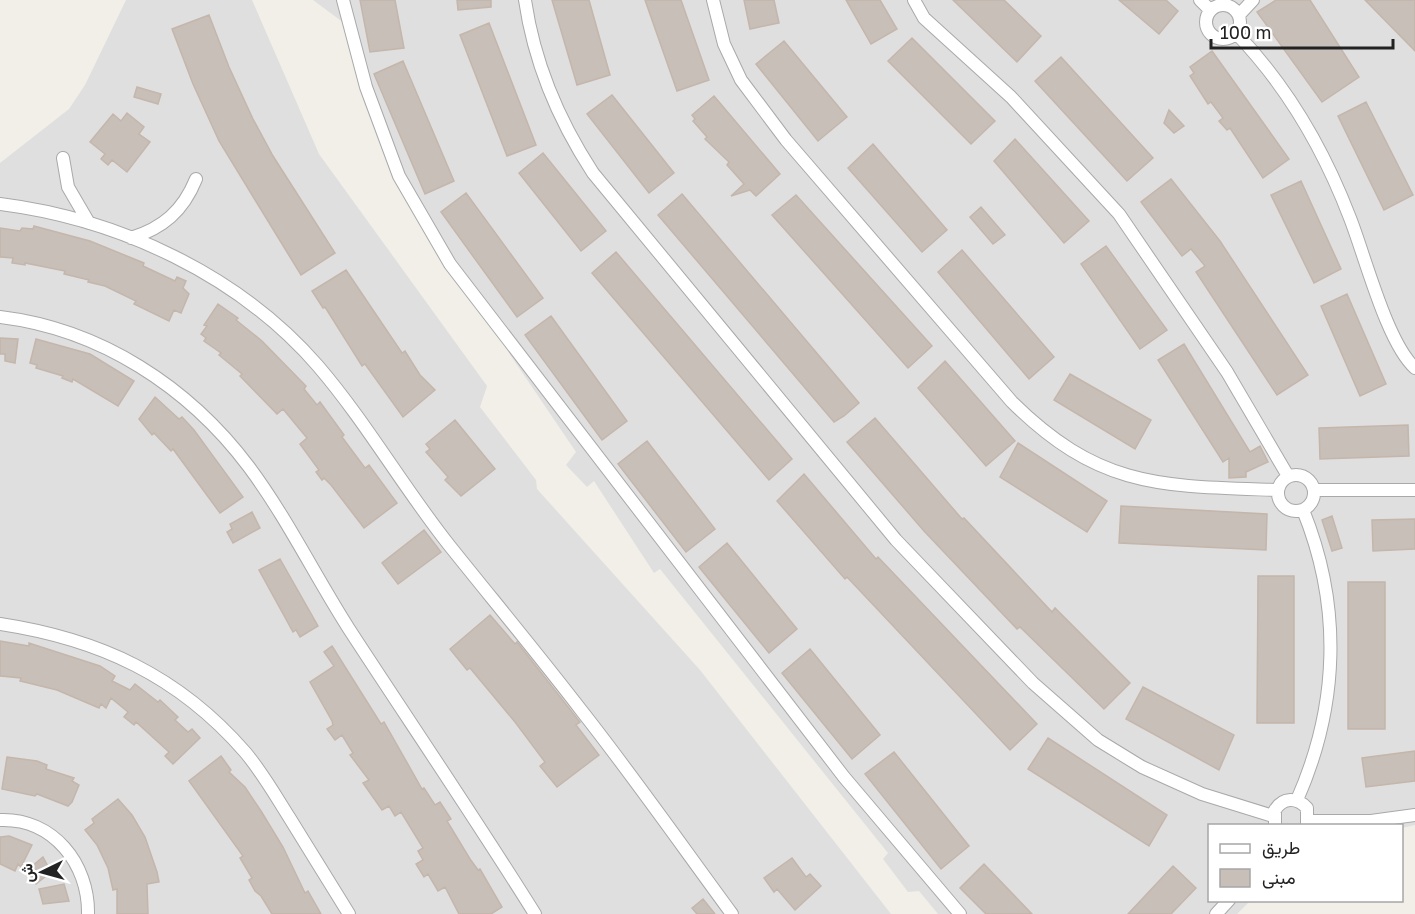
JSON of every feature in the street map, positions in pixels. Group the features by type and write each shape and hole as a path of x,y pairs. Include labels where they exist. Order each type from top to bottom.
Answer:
{"street":[{"path":"343,0 366,87 399,176 450,264 844,777 960,914"},
{"path":"525,0 538,51 559,116 593,173 896,540 1025,676 1098,740 1158,775 1274,821 1278,804 1297,800 1307,808 1308,823 1371,821 1415,814"},
{"path":"712,0 724,44 741,80 786,140 1012,402 1035,425 1092,464 1129,477 1192,487 1278,490"},
{"path":"914,0 924,18 1011,97 1119,214 1221,364 1288,476"},
{"path":"1200,0 1210,10"},
{"path":"1239,15 1253,0"},
{"path":"1228,2 1239,15 1240,24 1236,33 1222,39 1212,35 1206,26 1210,10 1228,2"},
{"path":"1236,33 1268,70 1307,125 1350,217 1399,348 1415,368"},
{"path":"63,158 68,187 89,224"},
{"path":"131,238 148,232 171,217 189,196 196,179"},
{"path":"0,204 42,211 89,224 165,252 219,282 254,307 316,365 446,542 582,710 732,914"},
{"path":"0,317 62,329 117,353 167,385 225,437 271,500 349,629 535,914"},
{"path":"1301,475 1308,478 1314,490 1312,502 1303,510 1290,510 1285,507 1278,496 1278,490 1288,476 1301,475"},
{"path":"1314,490 1415,490"},
{"path":"1297,800 1320,739 1329,698 1332,656 1330,614 1323,572 1303,510"},
{"path":"0,624 53,635 108,653 159,677 205,710 246,752 263,776 349,914"},
{"path":"0,820 33,825 57,839 72,855 84,877 88,914"},
{"path":"1216,914 1227,902"}],"shaded area":[{"path":"126,0 252,0 319,154 487,386 480,407 536,480 537,489 700,670 891,914 0,914 0,163 69,109 85,85"},
{"path":"313,0 1415,0 1415,825 1403,828 1403,824 1208,824 1208,902 1249,902 1237,914 938,914 919,891 908,892 883,859 888,853 660,569 654,573 594,481 587,487 566,465 576,452 405,199 385,148 344,23"}],"building":[{"path":"360,0 395,0 404,48 370,52"},
{"path":"457,0 491,0 491,7 458,10"},
{"path":"552,0 589,0 610,75 577,85"},
{"path":"645,0 681,0 709,80 677,91"},
{"path":"744,0 774,0 779,23 750,29"},
{"path":"846,0 880,0 897,29 871,44"},
{"path":"953,0 1004,0 1041,36 1017,62"},
{"path":"1119,0 1166,0 1178,11 1159,34"},
{"path":"1276,0 1310,0 1359,77 1322,102 1257,12"},
{"path":"1365,0 1415,0 1415,51"},
{"path":"209,15 229,67 253,119 273,156 335,253 301,275 219,141 193,84 172,29"},
{"path":"489,23 536,145 507,156 460,35"},
{"path":"912,38 995,121 971,144 888,61"},
{"path":"784,41 847,117 818,141 756,64"},
{"path":"1212,51 1289,159 1263,178 1230,128 1227,130 1219,121 1223,118 1211,102 1208,104 1190,76 1194,73 1190,67"},
{"path":"1061,57 1153,158 1127,181 1035,81"},
{"path":"403,61 454,181 425,194 374,74"},
{"path":"137,87 161,94 158,104 134,97"},
{"path":"612,95 674,173 649,193 587,114"},
{"path":"714,96 780,174 756,196 750,190 731,196 744,184 727,165 729,162 705,139 707,137 693,121 695,119 692,115"},
{"path":"1366,102 1413,195 1384,210 1338,116"},
{"path":"1169,110 1184,126 1174,133 1164,123"},
{"path":"127,113 144,127 139,134 150,142 127,172 112,160 108,165 101,159 105,154 90,142 113,114 121,121"},
{"path":"1015,139 1089,221 1064,243 994,161"},
{"path":"873,144 947,230 922,252 848,168"},
{"path":"543,153 606,231 581,251 519,173"},
{"path":"1171,179 1220,241 1308,375 1277,395 1196,272 1205,266 1191,249 1182,256 1141,202"},
{"path":"1301,181 1341,269 1314,283 1271,195"},
{"path":"466,193 543,298 517,317 441,212"},
{"path":"682,194 859,403 844,416 834,422 658,215"},
{"path":"796,195 932,346 908,368 772,215"},
{"path":"981,207 1005,235 993,244 970,217"},
{"path":"34,226 90,241 144,263 143,266 175,281 177,277 186,281 183,288 189,294 181,313 174,310 169,321 134,304 136,301 105,286 64,274 65,271 25,263 25,265 12,263 13,258 0,257 0,228 20,231 22,228 33,229"},
{"path":"1106,246 1167,330 1140,349 1081,264"},
{"path":"962,250 1054,357 1029,379 938,272"},
{"path":"616,252 792,459 769,480 592,273"},
{"path":"346,270 402,353 405,351 420,375 435,390 403,417 365,364 362,366 325,307 323,308 312,291"},
{"path":"1347,294 1386,384 1360,396 1321,306"},
{"path":"218,304 238,318 236,320 262,341 306,386 304,389 317,405 320,402 365,468 369,465 397,503 364,528 331,485 324,478 322,480 316,472 319,470 300,444 307,438 283,409 277,414 240,376 242,374 219,355 221,353 204,341 206,338 201,334 207,326 204,325"},
{"path":"551,316 627,421 602,440 525,335"},
{"path":"0,338 18,339 15,363 5,361 5,354 0,354"},
{"path":"36,339 90,354 134,381 118,406 73,379 72,382 62,378 63,376 36,368 37,365 30,363"},
{"path":"1184,344 1250,452 1260,446 1268,462 1246,472 1246,477 1229,478 1229,458 1223,462 1158,360"},
{"path":"945,361 1015,441 986,466 918,388"},
{"path":"1070,374 1151,420 1135,449 1054,400"},
{"path":"155,397 179,419 182,417 194,430 243,497 220,513 173,449 171,451 154,433 152,435 139,419"},
{"path":"875,418 962,519 964,518 1052,612 1055,608 1130,683 1104,709 1020,627 1017,629 924,531 847,442"},
{"path":"455,420 495,469 461,496 445,480 448,477 426,452 430,449 426,444"},
{"path":"1408,425 1409,456 1320,459 1319,428"},
{"path":"647,441 715,529 686,552 618,464"},
{"path":"1018,443 1107,501 1087,532 1000,477"},
{"path":"804,474 876,559 878,557 1037,724 1010,750 847,577 845,579 777,501"},
{"path":"1121,506 1267,514 1266,550 1119,543"},
{"path":"252,512 260,528 233,543 227,532 232,529 230,524"},
{"path":"1332,516 1342,548 1332,551 1322,520"},
{"path":"1415,519 1415,549 1373,551 1372,520"},
{"path":"424,530 441,552 398,584 382,563"},
{"path":"727,543 797,629 769,653 699,567"},
{"path":"280,559 318,626 300,637 296,630 293,632 259,570"},
{"path":"1258,576 1294,576 1294,723 1257,723"},
{"path":"1348,582 1385,582 1385,729 1348,729"},
{"path":"490,615 515,644 517,642 580,722 576,725 599,755 557,787 540,766 545,762 515,722 470,668 467,670 450,649"},
{"path":"0,641 29,646 29,643 100,666 115,676 112,681 130,690 135,684 158,702 160,700 178,717 175,720 188,732 192,729 200,738 173,764 165,756 169,752 136,722 134,725 124,717 128,712 111,698 106,708 101,704 99,708 57,690 20,681 21,678 0,676"},
{"path":"332,646 381,724 384,722 422,789 424,788 435,805 440,802 451,819 447,821 470,859 478,870 480,869 502,907 491,914 459,914 445,887 438,891 428,874 424,877 416,864 423,860 418,851 423,848 401,812 395,816 389,806 382,810 363,783 369,780 350,755 353,753 342,735 335,740 327,729 333,725 332,721 310,682 334,666 324,652"},
{"path":"810,649 880,735 852,759 782,673"},
{"path":"1143,687 1234,735 1219,770 1126,719"},
{"path":"1048,738 1167,815 1149,846 1028,769"},
{"path":"1415,751 1415,781 1366,787 1362,758"},
{"path":"894,752 969,846 941,869 865,774"},
{"path":"221,756 231,770 229,772 245,787 261,811 283,847 305,893 308,891 321,914 272,914 261,896 255,891 249,880 252,878 240,858 243,856 189,781"},
{"path":"7,757 37,761 47,765 46,769 74,778 72,781 79,785 72,802 68,806 37,794 35,796 2,789"},
{"path":"118,799 132,815 145,837 157,872 159,882 147,884 148,914 117,914 117,889 113,890 108,868 97,845 85,830 94,823 92,819"},
{"path":"9,836 32,845 21,867 18,864 15,871 0,864 0,837"},
{"path":"43,857 51,872 36,884 25,872"},
{"path":"792,858 806,877 810,874 821,886 795,910 777,889 774,892 764,878"},
{"path":"984,864 1032,914 986,914 960,888"},
{"path":"1173,866 1196,888 1171,914 1128,914"},
{"path":"64,884 69,901 43,904 39,889"},
{"path":"703,899 715,914 697,914 692,908"}]}
